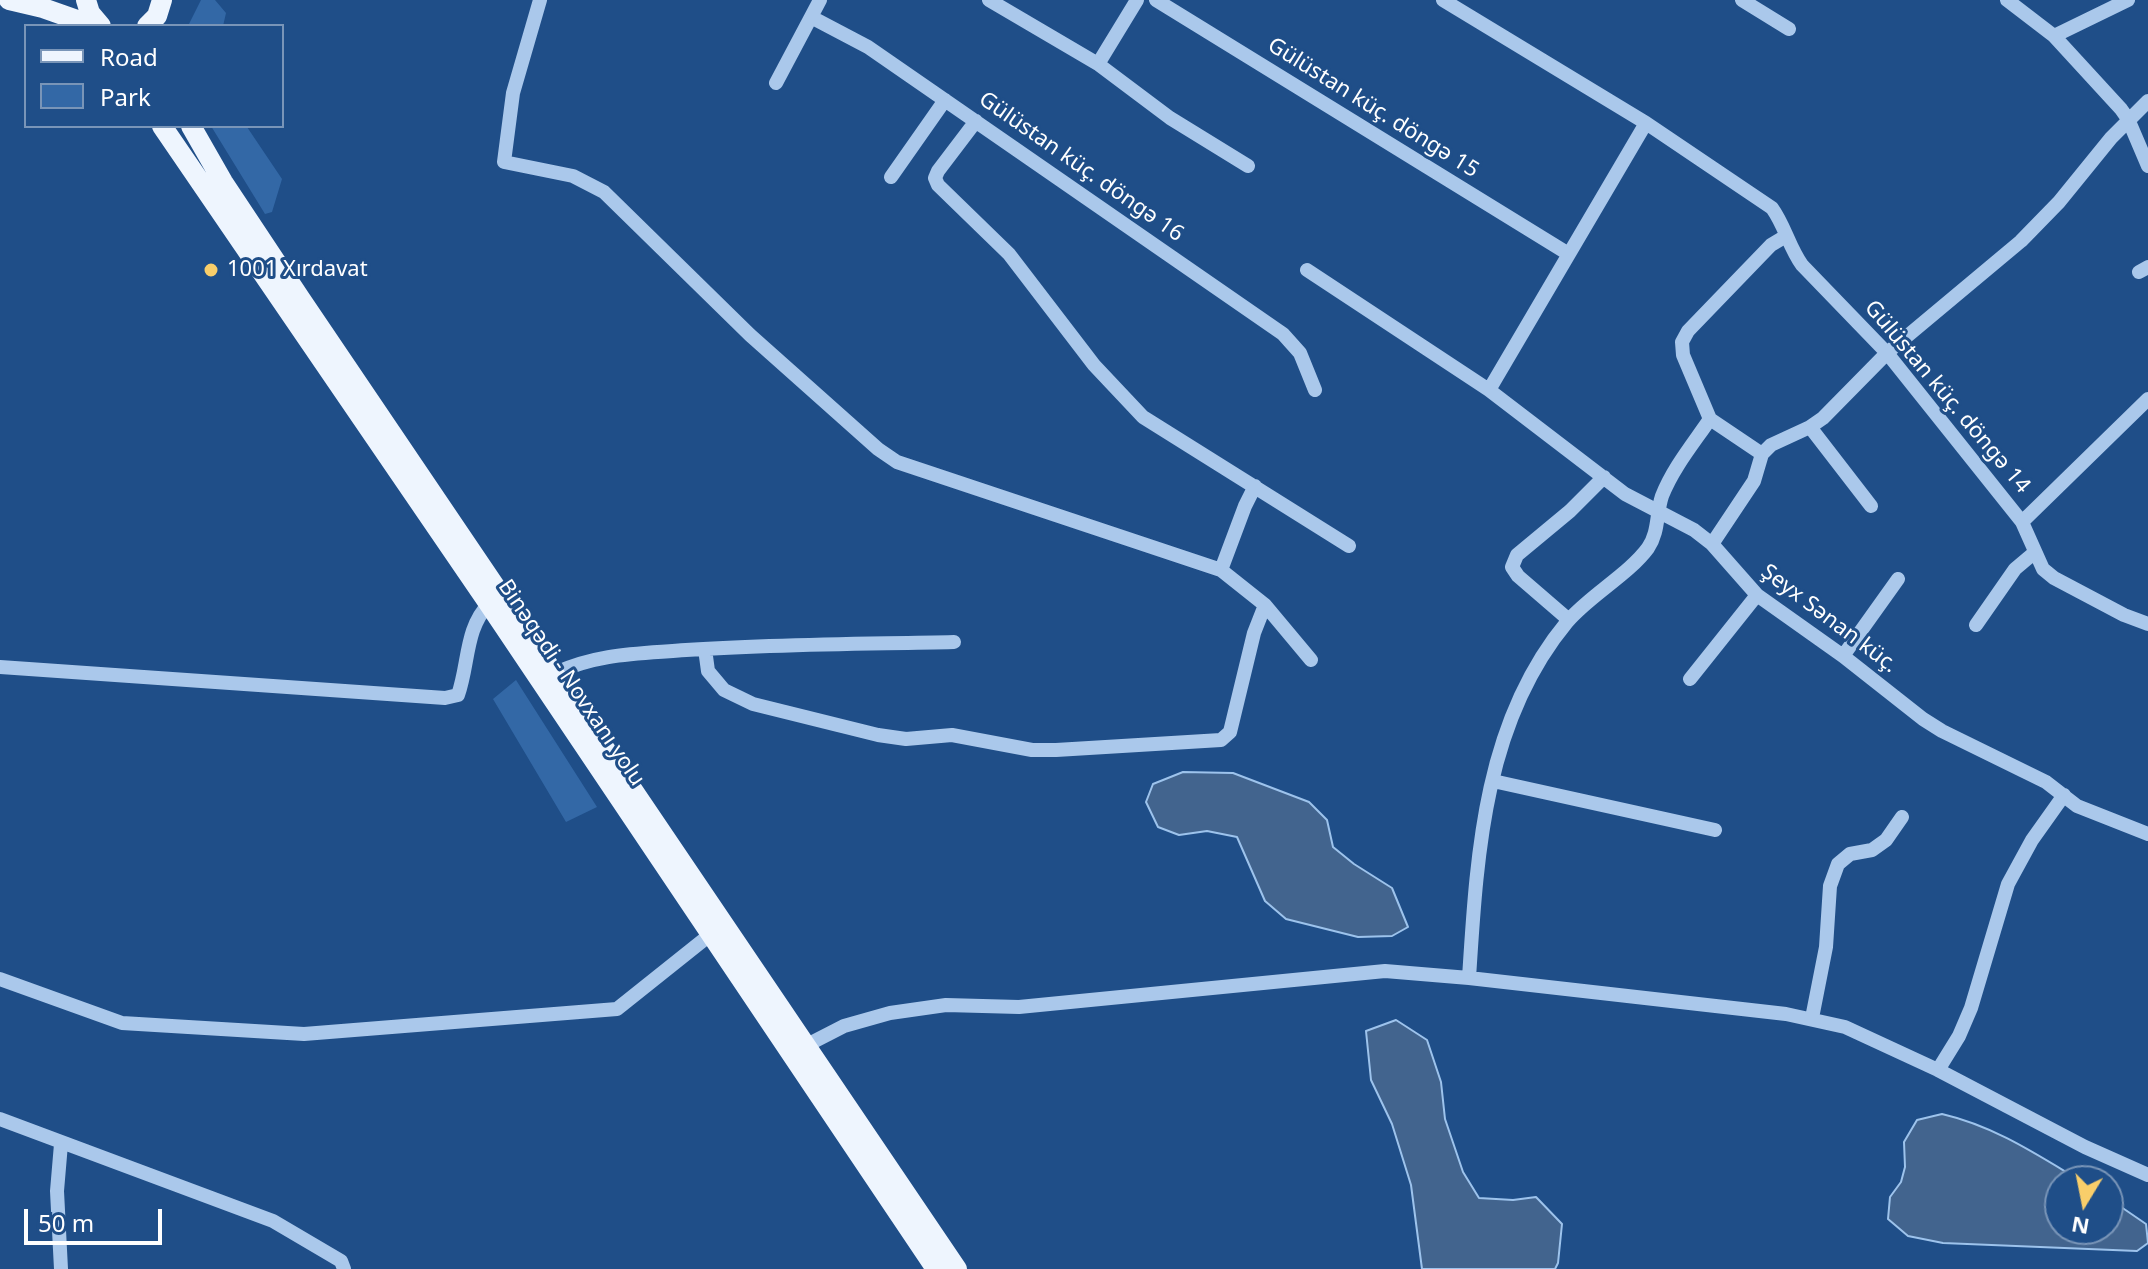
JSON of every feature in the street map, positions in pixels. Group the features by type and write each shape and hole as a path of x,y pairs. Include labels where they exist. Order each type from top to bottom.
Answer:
{"main road":[{"path":"9,0 88,24"},
{"path":"86,3 93,24"},
{"path":"86,3 100,24"},
{"name":"Binəqədi - Novxanı yolu","path":"163,128 489,604 936,1269"},
{"path":"192,128 223,182 957,1269"}],"street":[{"path":"540,0 513,93 504,162 573,176 604,192 750,335 878,449 897,462 1221,570 1265,605 1311,660"},
{"path":"776,83 820,0"},
{"path":"989,0 1016,6 1170,118 1248,166"},
{"path":"1098,64 1137,0"},
{"name":"Gülüstan küç. döngə 15","path":"1156,0 1567,253"},
{"name":"Gülüstan küç. döngə 14","path":"1443,0 1646,123 1772,208 1802,265 1887,353 2022,522 2043,569 2054,578 2146,624"},
{"path":"1742,0 1789,29"},
{"path":"2007,0 2054,36 2128,119 2148,166"},
{"path":"2054,36 2128,0"},
{"name":"Gülüstan küç. döngə 16","path":"811,17 868,47 1283,334 1300,353 1315,390"},
{"path":"891,177 945,100"},
{"path":"1712,544 1754,481 1762,454 1771,445 1810,427 1887,353 2021,241 2059,202 2128,119 2148,101"},
{"path":"976,121 938,171 935,178 938,185 1009,254 1094,365 1143,417 1349,546"},
{"path":"1489,390 1646,123"},
{"path":"1762,454 1710,419 1683,355 1682,342 1688,331 1771,245 1786,236"},
{"name":"Şeyx Sənan küç.","path":"1307,270 1489,390 1625,494 1694,530 1712,544 1757,595 1932,725 2046,782 2077,806 2148,834"},
{"path":"2022,522 2148,399"},
{"path":"1469,978 1476,872 1493,781 1519,696 1569,620 1647,549 1657,530 1657,510 1670,478 1710,419"},
{"path":"1810,427 1871,506"},
{"path":"1569,620 1518,576 1512,567 1517,555 1570,511 1604,477"},
{"path":"1221,570 1255,486"},
{"path":"1976,625 2015,569 2034,553"},
{"path":"1843,656 1898,579"},
{"path":"1690,679 1757,595"},
{"path":"0,667 445,698 458,695 473,629 479,615 489,604"},
{"path":"705,649 708,671 724,690 753,704 878,735 906,739 952,735 1032,750 1221,740 1230,732 1254,633 1265,605"},
{"path":"555,673 583,661 608,656 705,649 954,642"},
{"path":"1493,781 1715,830"},
{"path":"1938,1070 1959,1036 1971,1008 2008,884 2032,840 2064,795"},
{"path":"1812,1018 1826,947 1830,886 1838,864 1850,854 1872,850 1886,840 1902,817"},
{"path":"0,979 122,1023 304,1034 617,1009 711,934"},
{"path":"807,1045 844,1026 890,1013 946,1005 1019,1007 1385,971 1604,991 1812,1018 1869,1036 2085,1147 2148,1175"},
{"path":"0,1119 273,1221 341,1261 344,1269"},
{"path":"61,1144 57,1191 61,1269"}],"green space":[{"path":"201,0 215,0 226,13 223,24 189,24"},
{"path":"212,128 248,128 282,179 272,212 265,214"},
{"path":"516,680 597,807 566,822 493,699"}],"shaded area":[{"path":"1183,772 1233,773 1309,802 1327,820 1333,847 1392,888 1408,927 1392,936 1358,937 1286,919 1265,901 1237,837 1207,831 1179,835 1158,827 1146,802 1153,784"},
{"path":"1396,1020 1427,1040 1441,1082 1445,1119 1463,1172 1479,1198 1513,1200 1536,1197 1562,1224 1555,1269 1422,1269 1411,1185 1392,1124 1371,1080 1366,1031"},
{"path":"1942,1114 1961,1119 1997,1133 2054,1165 2044,1165 2044,1245 2124,1245 2124,1209 2146,1224 2148,1243 2137,1251 1943,1243 1908,1236 1888,1219 1890,1197 1901,1182 1905,1167 1904,1142 1917,1120"}],"place":[{"name":"1001 Xırdavat","path":"211,270"}]}
